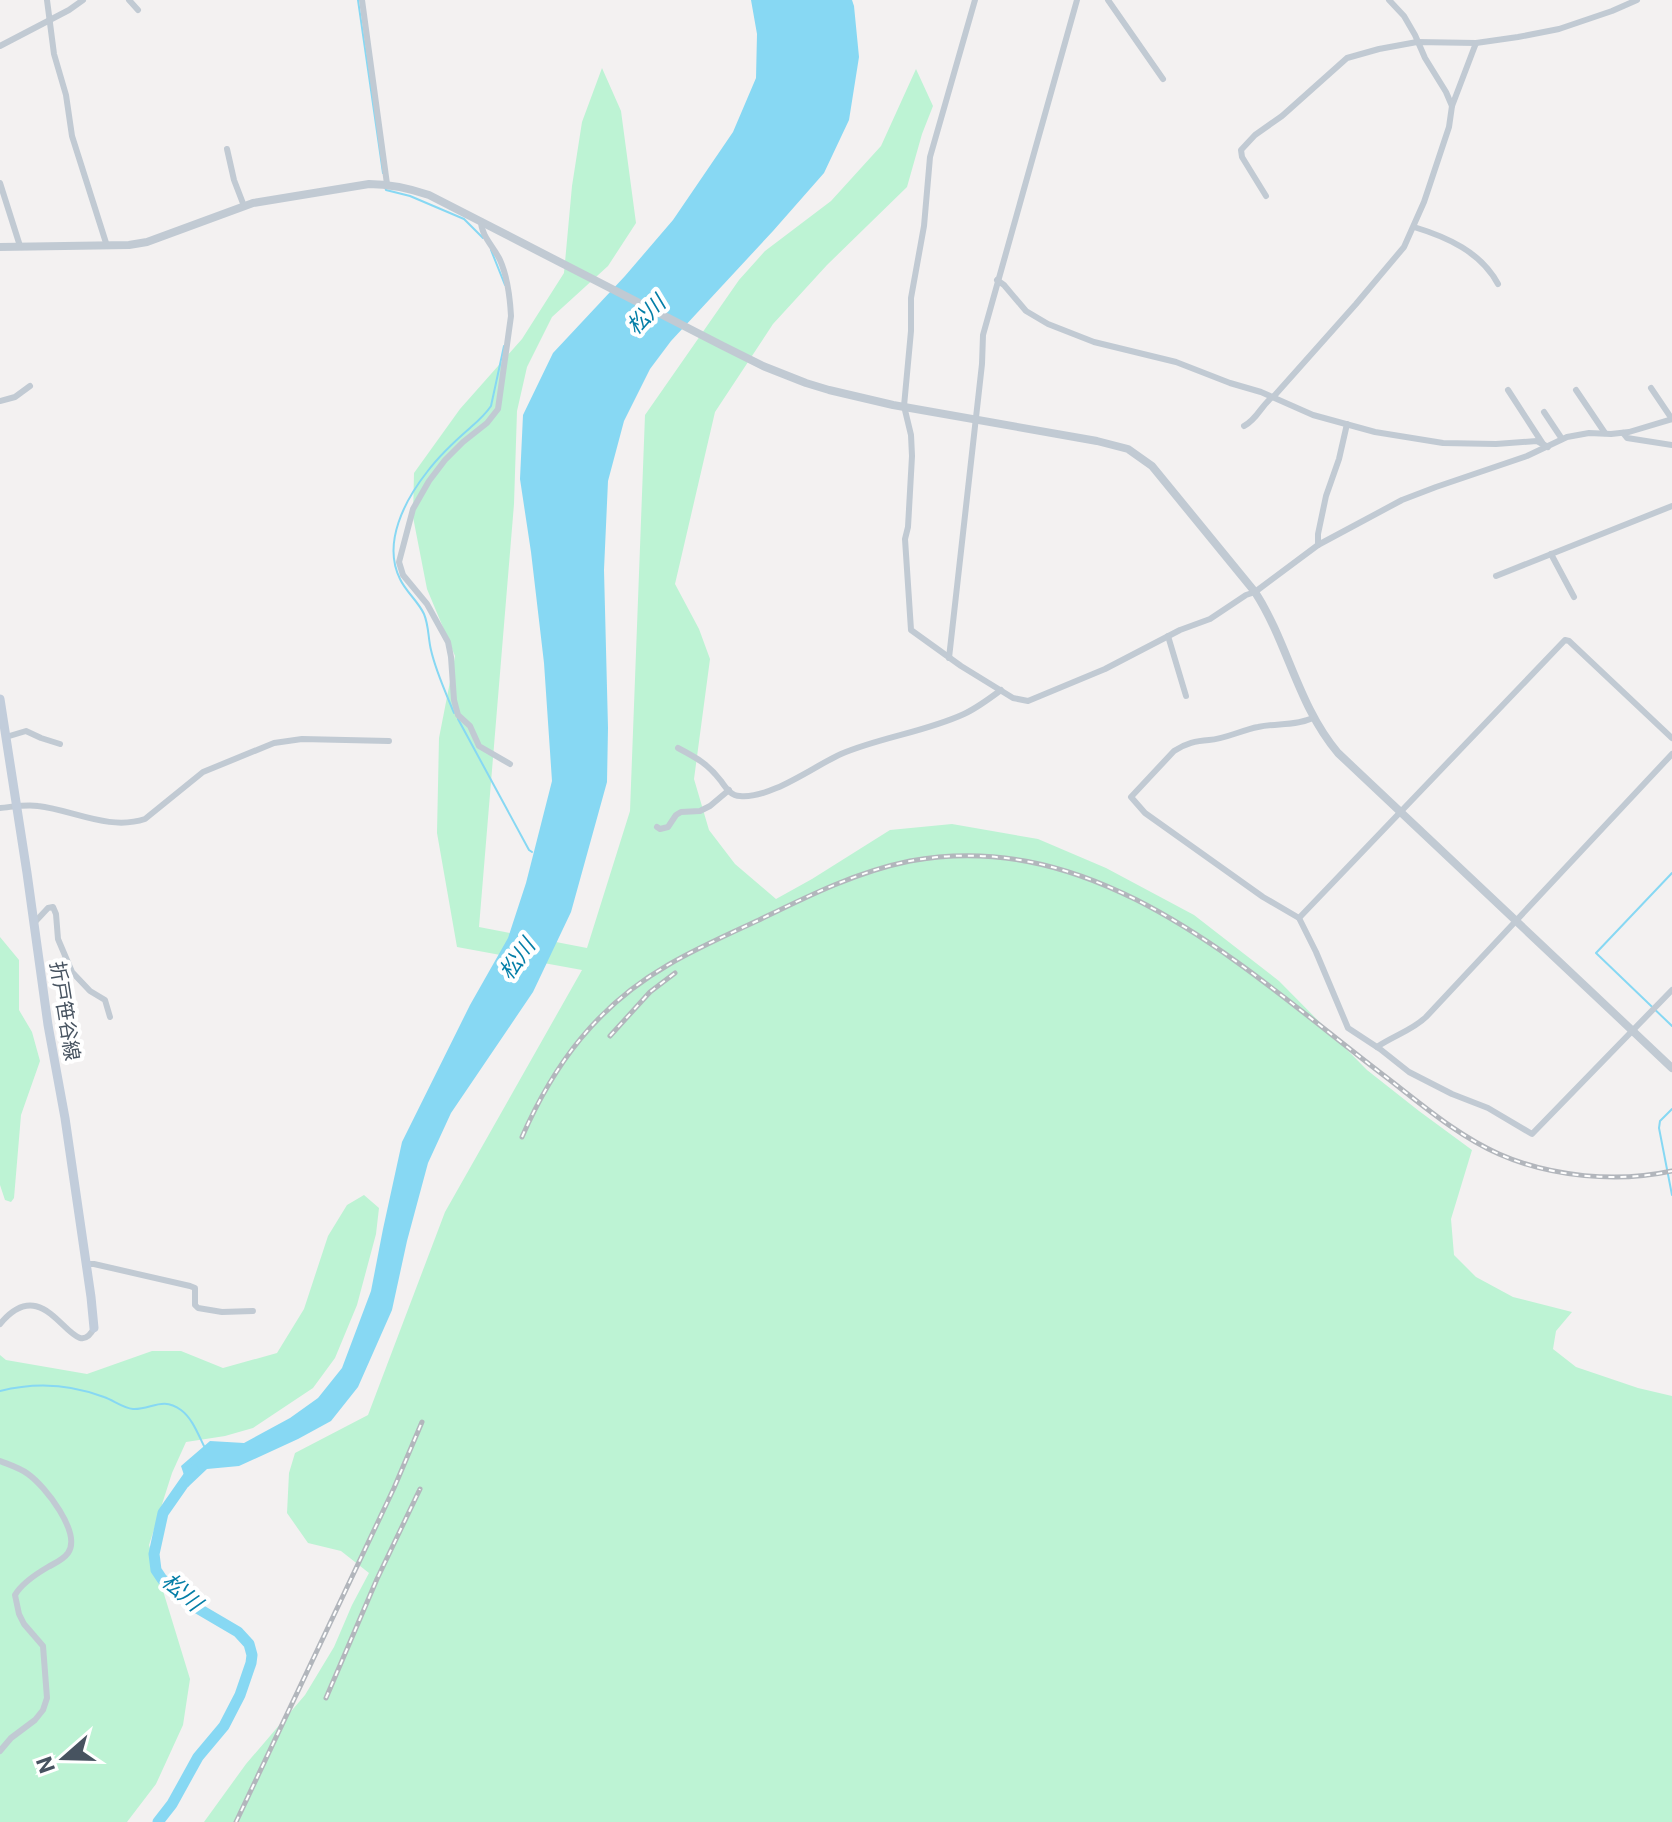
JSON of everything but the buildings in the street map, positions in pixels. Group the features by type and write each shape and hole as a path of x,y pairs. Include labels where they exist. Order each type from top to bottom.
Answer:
{"main road":[{"name":"折戸笹谷線","path":"0,699 6,737 4,751 17,807 94,1328"}],"street":[{"path":"47,0 54,54 66,95 72,136 107,246"},
{"path":"0,46 83,0"},
{"path":"129,0 138,10 141,0"},
{"path":"362,0 387,184"},
{"path":"975,0 930,157 924,226 911,298 904,407 912,456 905,539 911,630 949,658 1018,700 1032,700 1105,669 1210,618 1255,592 1318,545 1402,500 1527,456 1562,439 1589,433 1623,433 1672,419 1651,388"},
{"path":"949,658 983,335 1077,0"},
{"path":"1108,0 1163,79"},
{"path":"1389,0 1404,16 1452,106"},
{"path":"1266,196 1241,154 1246,145 1347,58 1417,42 1476,43 1559,29 1637,0"},
{"path":"1244,426 1255,419 1404,247 1414,227 1449,127 1452,106 1476,43"},
{"path":"227,149 244,206"},
{"path":"0,183 20,246"},
{"path":"0,247 129,245 147,242 244,206 369,184 404,186 481,221 763,366 806,383 904,407 1128,449 1160,476 1255,592 1268,611 1313,718 1338,753 1672,1068"},
{"path":"481,221 483,233 499,257 506,277 511,309 498,409 487,423 445,460 429,481 413,509 399,562 403,575 427,604 448,642 458,715 470,726 479,746 510,764"},
{"path":"1414,227 1462,247 1479,259 1498,284"},
{"path":"997,280 1026,311 1048,324 1094,342 1176,362 1313,415 1375,432 1443,443 1537,441 1546,445"},
{"path":"0,401 15,397 30,386"},
{"path":"1508,390 1546,445"},
{"path":"1576,390 1605,433"},
{"path":"1544,412 1562,439"},
{"path":"1318,545 1326,496 1347,424"},
{"path":"1623,433 1627,438 1672,445"},
{"path":"1496,576 1672,506"},
{"path":"1551,554 1574,597"},
{"path":"1168,636 1186,696"},
{"path":"1299,918 1566,639 1672,738"},
{"path":"678,748 706,764 736,796 744,796 770,790 854,749 966,713 1001,690"},
{"path":"1313,718 1296,724 1256,727 1182,746 1131,796 1145,813 1263,897 1299,918 1347,1027 1362,1039 1409,1072 1488,1108 1532,1134 1672,990"},
{"path":"6,737 28,731 60,744"},
{"path":"0,808 40,806 94,820 135,822 145,819 203,772 274,743 302,739 389,741"},
{"path":"1377,1047 1420,1023 1672,754"},
{"path":"657,827 668,827 681,812 706,808 729,790"},
{"path":"34,923 48,908 53,907 58,939 72,972 90,991 105,1000 110,1017"},
{"path":"86,1264 190,1286 195,1288 195,1305 200,1308 222,1312 253,1311"},
{"path":"0,1324 14,1309 37,1305 79,1338 85,1339 94,1328"},
{"path":"0,1461 27,1473 40,1485 60,1512 73,1544 62,1560 24,1583 17,1591 15,1599 19,1614 43,1646 47,1698 35,1720 11,1738 0,1751"}],"green space":[{"path":"602,68 621,111 636,223 608,266 552,317 527,367 517,411 514,504 479,927 587,948 630,811 645,415 739,280 765,251 831,201 881,146 916,69 933,106 907,187 827,265 773,324 715,412 675,584 699,629 710,659 694,779 709,830 735,864 776,899 890,830 952,824 1038,839 1106,868 1194,915 1279,981 1367,1070 1472,1150 1451,1219 1454,1255 1476,1277 1513,1297 1572,1312 1556,1331 1553,1349 1576,1367 1672,1396 1672,1822 204,1822 246,1764 305,1695 334,1647 369,1573 341,1551 308,1543 287,1513 289,1473 295,1453 368,1415 445,1212 582,970 457,947 437,833 439,738 455,656 427,589 413,517 414,473 460,409 522,339 564,273 582,122"},
{"path":"0,937 19,960 19,1010 32,1032 40,1061 21,1115 14,1198 11,1202 5,1200 0,1185"},
{"path":"364,1195 379,1208 376,1234 357,1305 335,1358 313,1388 253,1428 186,1442 172,1473 149,1545 190,1679 183,1725 156,1784 127,1822 0,1822 0,1355 6,1360 87,1374 152,1351 181,1351 223,1368 277,1353 304,1309 328,1236 347,1205"}],"water":[{"path":"751,0 852,0 859,57 849,120 824,173 671,341 650,369 624,421 608,481 604,570 607,782 571,912 533,992 451,1113 428,1163 392,1310 358,1387 331,1421 239,1466 207,1469 188,1487 181,1466 210,1441 244,1443 290,1418 318,1398 342,1368 371,1291 402,1142 470,1005 508,938 526,883 552,781 544,663 520,479 523,415 553,353 673,220 733,132 756,78 757,34"}],"waterway":[{"path":"358,0 383,173"},
{"path":"385,187 386,190 410,196 464,219 483,238"},
{"path":"491,250 505,285"},
{"path":"454,713 433,658 424,614 403,584 395,565 395,537 398,522 419,483 442,454 491,406 504,346"},
{"path":"458,719 532,852"},
{"path":"1672,873 1596,953 1672,1026"},
{"path":"1672,1109 1660,1121 1659,1128 1672,1195"},
{"path":"0,1391 26,1386 52,1386 78,1389 133,1409 168,1404 188,1417 204,1446"},
{"name":"松川","path":"158,1822 172,1804 198,1757 224,1726 240,1695 252,1655 249,1644 238,1632 192,1605 156,1570 154,1554 163,1513 193,1470"}],"railway":[{"path":"522,1137 548,1085 580,1039 620,999 668,965 851,878 910,861 978,856 1044,865 1106,886 1165,915 1277,992 1438,1117 1499,1154 1540,1168 1584,1176 1629,1177 1672,1171"},
{"path":"610,1036 650,992 675,973"},
{"path":"236,1822 394,1488 422,1422"},
{"path":"326,1698 420,1489"}]}
